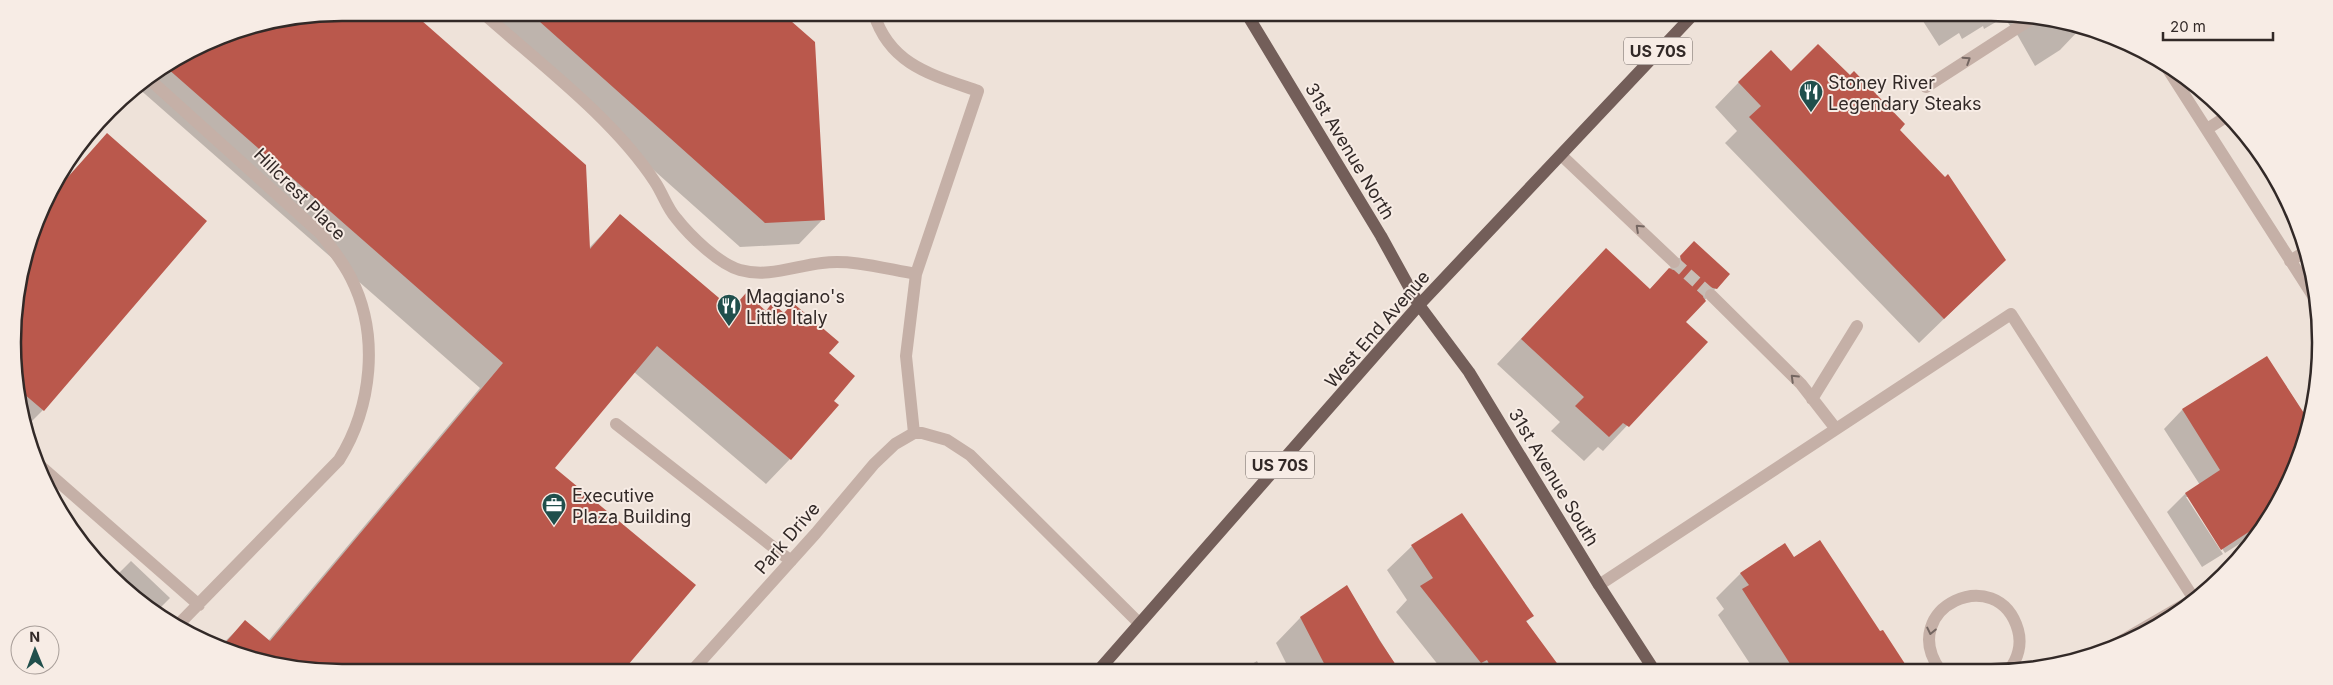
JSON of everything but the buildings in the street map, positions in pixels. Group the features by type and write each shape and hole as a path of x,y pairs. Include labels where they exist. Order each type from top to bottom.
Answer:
{"main road":[{"name":"31st Avenue North","path":"1251,21 1376,228 1419,305"},
{"name":"West End Avenue","path":"1104,664 1419,305 1687,21"},
{"name":"31st Avenue South","path":"1419,305 1469,372 1599,585 1650,664"}],"street":[{"path":"492,21 600,117 625,142 655,182 675,217 696,239 731,267 754,273 823,263 844,262 916,274"},
{"path":"876,21 879,30 893,50 911,65 978,91 916,274 906,356 914,433 922,433 947,440 970,455 1139,623"},
{"path":"1926,87 2024,23"},
{"path":"2175,79 2307,288"},
{"name":"Hillcrest Place","path":"154,83 254,171 321,234 352,279 365,321 368,344 368,368 360,418 352,439 339,460 182,621"},
{"path":"2207,129 2222,119"},
{"path":"1561,155 1674,262"},
{"path":"2290,261 2300,255"},
{"path":"1711,295 1801,384 1836,429"},
{"path":"1599,585 2012,314 2190,593"},
{"path":"1812,399 1857,326"},
{"path":"616,424 791,561"},
{"name":"Park Drive","path":"698,664 791,561 874,464 895,444 914,433"},
{"path":"49,473 199,605"},
{"path":"1937,664 1930,650 1930,632 1940,612 1956,600 1974,596 1989,598 2002,605 2012,616 2019,633 2019,644 2016,659 2013,663"}],"tunnel":[{"path":"1674,262 1711,295"}],"place":[{"name":"Stoney River Legendary Steaks","path":"1811,113"},
{"name":"Maggiano's Little Italy","path":"729,327"},
{"name":"Executive Plaza Building","path":"554,526"}]}
